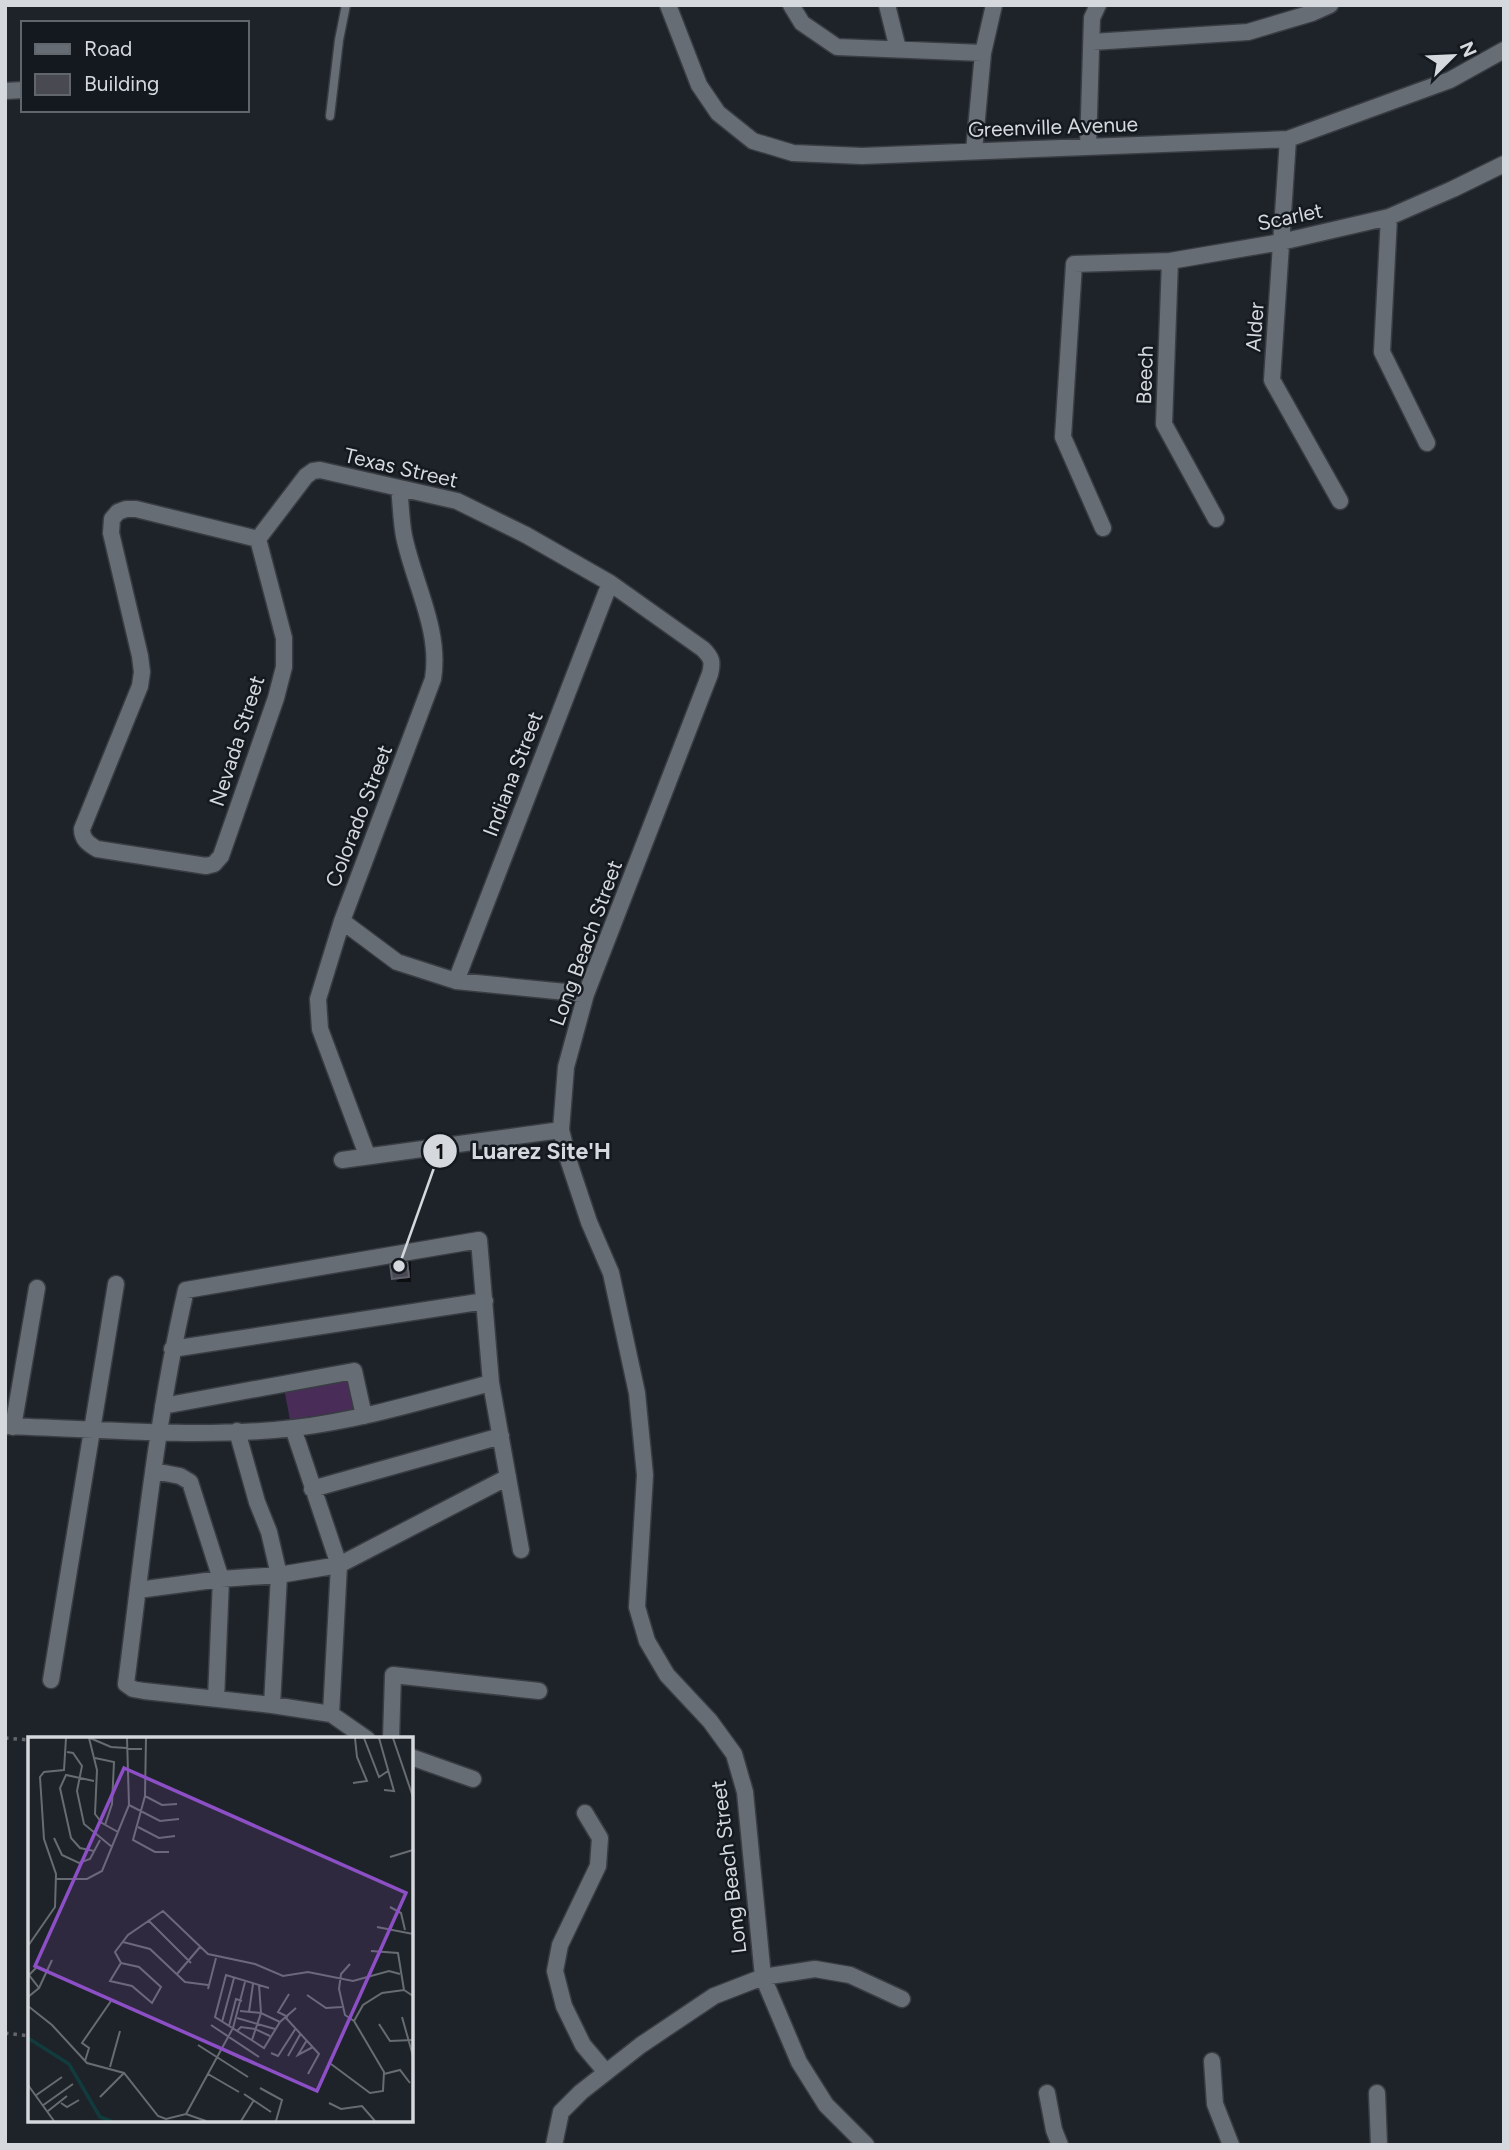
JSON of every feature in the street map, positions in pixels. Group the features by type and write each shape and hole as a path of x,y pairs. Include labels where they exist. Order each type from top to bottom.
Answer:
{"street":[{"name":"Greenville Avenue","path":"668,5 699,86 719,113 753,141 793,153 862,156 1288,138 1450,80 1504,50"},
{"path":"791,5 802,23 837,47 983,53"},
{"path":"887,5 898,49"},
{"path":"974,151 983,53 994,5"},
{"path":"1088,146 1092,18 1098,5"},
{"path":"1092,42 1248,32 1330,5"},
{"name":"Alder","path":"1288,138 1272,380 1340,501"},
{"name":"Scarlet","path":"1103,528 1063,438 1074,264 1170,261 1281,242 1389,217 1453,190 1504,164"},
{"path":"1389,217 1382,352 1427,443"},
{"name":"Beech","path":"1170,261 1164,425 1216,519"},
{"name":"Texas Street","path":"258,539 306,476 313,471 320,470 457,501 526,535 610,583 711,656"},
{"name":"Colorado Street","path":"367,1156 320,1029 317,999 342,921 433,679 436,660 432,635 404,535 399,488"},
{"name":"Nevada Street","path":"136,509 258,539 284,638 284,667 276,698 221,856 214,864 206,866 97,849 86,842 82,829 140,686 142,672 111,533 111,519 118,512 136,509"},
{"name":"Indiana Street","path":"456,981 610,583"},
{"name":"Long Beach Street","path":"711,656 709,674 586,994 566,1067 561,1130 589,1222 611,1273 637,1393 645,1475 637,1607 647,1641 667,1675 709,1721 734,1754 745,1792 763,1977 799,2062 826,2105 866,2145"},
{"path":"342,921 397,962 456,981 586,994"},
{"path":"342,1160 561,1130"},
{"path":"364,1737 331,1714 133,1689 125,1684 163,1406 172,1349 186,1290 479,1240 491,1383 521,1549"},
{"path":"51,1680 116,1284"},
{"path":"37,1288 9,1426 159,1432 293,1428 364,1416 491,1383"},
{"path":"172,1349 485,1301"},
{"path":"163,1406 354,1371 364,1416"},
{"path":"293,1428 339,1565 331,1714"},
{"path":"237,1431 257,1502 269,1532 279,1575 272,1705"},
{"path":"312,1489 501,1436"},
{"path":"154,1471 180,1476 190,1482 221,1579 216,1699"},
{"path":"138,1590 221,1579 279,1575 339,1565 508,1477"},
{"path":"391,1737 393,1675 539,1690"},
{"path":"413,1758 473,1779"},
{"path":"585,1813 600,1838 598,1866 560,1945 555,1971 564,2006 583,2045 605,2071"},
{"path":"554,2145 561,2112 605,2071 714,1996 763,1977 816,1969 850,1975 902,1999"},
{"path":"1212,2061 1215,2104 1231,2145"},
{"path":"1377,2093 1379,2145"},
{"path":"1047,2094 1054,2130 1060,2145"}],"lane":[{"path":"330,116 346,5"}],"path":[{"path":"5,1738 28,1740"},
{"path":"5,2033 28,2036"}],"shaded area":[{"path":"350,1376 356,1409 290,1420 284,1388"}],"building":[{"path":"406,1254 409,1277 392,1279 389,1255"}],"place":[{"name":"Luarez Site'H","path":"399,1266"}]}
